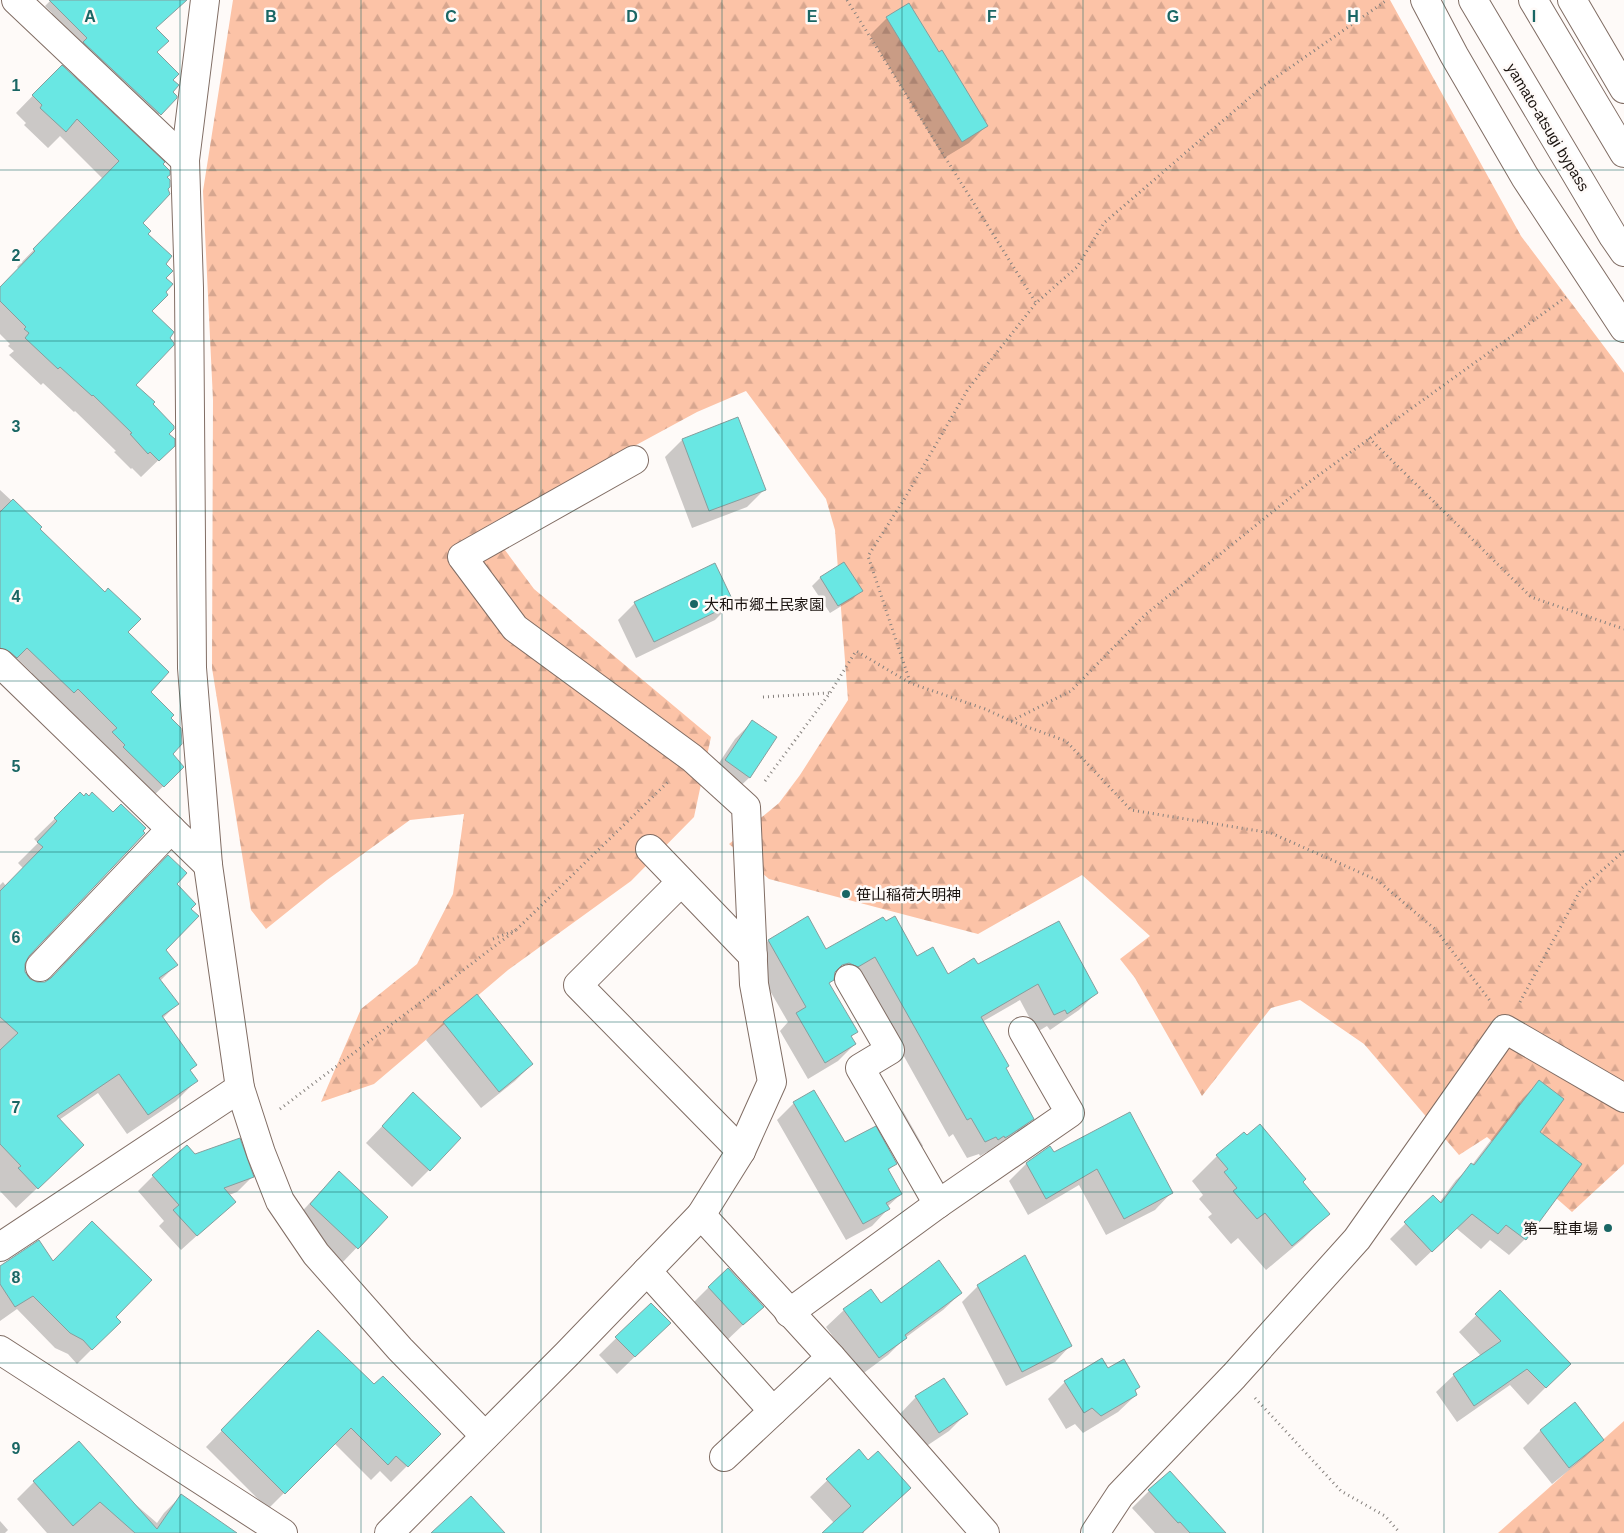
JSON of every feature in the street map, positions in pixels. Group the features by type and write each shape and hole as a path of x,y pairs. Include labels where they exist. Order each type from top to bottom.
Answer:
{"main road":[{"path":"16,0 184,160"},
{"path":"205,0 184,160 189,288 192,668 208,865 240,1088 261,1153 280,1201 316,1254 400,1349 484,1436"},
{"path":"1425,0 1454,55 1525,177 1624,328"},
{"name":"yamato-atsugi bypass","path":"1473,0 1624,252"},
{"path":"1533,0 1624,153"},
{"path":"1572,0 1624,89"},
{"path":"389,1533 701,1215 740,1151 772,1082 754,984 746,807 692,758 515,628 462,557 634,460"},
{"path":"0,663 208,865"},
{"path":"40,967 171,829"},
{"path":"650,849 753,956"},
{"path":"681,882 578,985 740,1151"},
{"path":"849,979 890,1050 860,1068 938,1204"},
{"path":"1094,1533 1120,1495 1234,1376 1357,1239 1505,1029 1624,1098"},
{"path":"789,1313 938,1204 1070,1112 1023,1031"},
{"path":"0,1247 240,1088"},
{"path":"701,1215 831,1357 985,1533"},
{"path":"647,1271 773,1411"},
{"path":"0,1350 283,1533"},
{"path":"724,1457 831,1357"}],"path":[{"path":"847,0 1036,303"},
{"path":"910,683 868,556 905,498 968,389 1036,303 1077,267 1104,224 1262,87 1387,0"},
{"path":"1011,721 1071,691 1146,614 1312,480 1568,295"},
{"path":"1368,438 1532,596 1624,629"},
{"path":"746,807 830,693 856,651 910,683 985,709 1011,721 1066,741 1131,810 1271,833 1377,880 1436,930 1493,1005 1505,1029"},
{"path":"763,697 830,693"},
{"path":"240,1088 276,1112 516,930 692,758"},
{"path":"1505,1029 1581,889 1624,851"},
{"path":"494,938 516,930"},
{"path":"1234,1376 1341,1491 1385,1516 1400,1533"}],"green space":[{"path":"233,0 1390,0 1521,236 1624,373 1624,1164 1572,1212 1487,1137 1459,1155 1364,1044 1300,1000 1271,1008 1202,1096 1135,978 1120,959 1150,936 1082,875 978,934 769,879 729,844 779,803 800,775 848,700 835,530 826,499 746,391 697,412 487,526 534,589 711,737 694,817 631,881 508,970 374,1084 321,1102 361,1009 417,964 453,894 464,814 410,820 327,880 266,929 251,910 212,668 213,400 203,191"},
{"path":"1624,1421 1624,1533 1498,1533"}],"building":[{"path":"49,0 187,0 156,28 169,41 157,52 179,74 173,80 179,85 173,92 177,98 161,115 83,42 87,38"},
{"path":"909,3 939,52 942,50 988,126 962,142 886,17"},
{"path":"62,65 165,162 163,164 170,171 170,175 167,177 170,180 170,187 168,189 170,194 143,223 151,231 148,234 172,256 166,264 173,271 166,278 173,284 166,292 168,295 152,311 174,332 170,338 174,345 136,385 155,402 153,404 174,426 174,429 169,434 175,439 175,446 159,461 150,452 148,454 130,434 132,433 93,395 60,367 58,369 25,338 29,333 24,329 26,327 0,301 0,287 35,251 33,249 119,161 77,119 66,132 40,108 42,105 32,95"},
{"path":"738,417 766,490 709,511 682,439"},
{"path":"13,499 42,527 40,529 105,592 108,588 141,619 128,632 169,672 151,692 174,715 171,718 181,728 182,744 173,754 184,767 164,787 123,747 125,745 112,732 117,728 78,689 74,693 27,648 17,658 10,652 0,648 0,512"},
{"path":"844,562 863,591 838,606 820,577"},
{"path":"715,563 734,603 654,642 634,602"},
{"path":"752,720 777,737 750,778 725,760"},
{"path":"80,792 84,796 86,793 89,796 92,792 113,812 121,804 146,828 143,831 145,833 29,956 25,964 25,972 30,979 37,982 45,982 51,978 168,855 187,873 177,884 196,904 191,909 199,916 166,950 178,965 159,978 179,1004 162,1016 197,1065 190,1070 198,1081 148,1115 119,1074 57,1116 84,1145 38,1189 18,1168 21,1166 0,1144 0,1050 18,1033 0,1017 0,891 43,847 37,842 57,821 54,818"},
{"path":"808,916 826,949 883,917 886,921 895,916 917,956 933,947 948,974 974,958 978,964 1059,921 1098,993 1067,1014 1065,1010 1054,1015 1038,984 981,1017 1009,1066 1006,1068 1034,1119 1005,1138 1004,1136 998,1140 996,1137 985,1142 971,1118 967,1120 875,957 858,967 849,963 842,965 835,972 834,980 829,983 858,1032 851,1036 856,1044 825,1063 796,1013 806,1007 768,940"},
{"path":"477,994 533,1064 499,1092 443,1022"},
{"path":"1539,1080 1564,1099 1540,1132 1582,1164 1526,1240 1506,1225 1498,1234 1472,1214 1432,1252 1404,1222 1433,1195 1441,1203 1471,1163 1474,1165"},
{"path":"814,1090 845,1142 876,1126 897,1164 888,1169 902,1194 886,1203 890,1209 863,1224 793,1102"},
{"path":"413,1092 461,1138 430,1171 382,1126"},
{"path":"1130,1112 1173,1193 1124,1219 1097,1169 1046,1199 1026,1163 1050,1146 1054,1152"},
{"path":"1260,1124 1306,1179 1303,1182 1330,1214 1292,1246 1265,1213 1257,1219 1233,1191 1237,1188 1224,1172 1228,1169 1216,1155 1244,1132 1247,1135"},
{"path":"240,1138 254,1177 224,1188 236,1202 197,1236 173,1210 179,1205 152,1175 187,1145 195,1154"},
{"path":"339,1171 388,1217 358,1249 310,1204"},
{"path":"92,1221 152,1280 116,1317 121,1322 92,1350 83,1340 70,1333 33,1296 15,1307 0,1284 0,1266 39,1240 53,1261"},
{"path":"1025,1255 1072,1346 1022,1372 977,1285"},
{"path":"939,1260 962,1293 905,1335 907,1338 879,1358 843,1309 871,1289 881,1303"},
{"path":"728,1268 764,1307 743,1325 708,1287"},
{"path":"1500,1290 1571,1364 1546,1388 1527,1369 1474,1406 1453,1374 1501,1341 1475,1314"},
{"path":"651,1303 671,1323 635,1357 615,1337"},
{"path":"318,1330 374,1384 383,1376 441,1434 408,1467 396,1456 388,1465 351,1428 285,1494 221,1430"},
{"path":"1102,1358 1108,1368 1124,1359 1140,1387 1135,1390 1137,1395 1101,1416 1092,1408 1084,1413 1064,1381"},
{"path":"944,1378 968,1414 939,1433 915,1396"},
{"path":"1575,1402 1604,1440 1569,1468 1540,1430"},
{"path":"79,1441 157,1529 181,1494 237,1533 135,1533 100,1502 73,1526 33,1481"},
{"path":"859,1449 868,1460 878,1451 911,1488 862,1533 822,1533 851,1506 826,1479"},
{"path":"1170,1471 1226,1533 1190,1533 1180,1522 1178,1523 1148,1490"},
{"path":"471,1496 505,1533 431,1533"}],"place":[{"name":"大和市郷土民家園","path":"694,604"},
{"name":"笹山稲荷大明神","path":"846,894"},
{"name":"第一駐車場","path":"1608,1228"}]}
